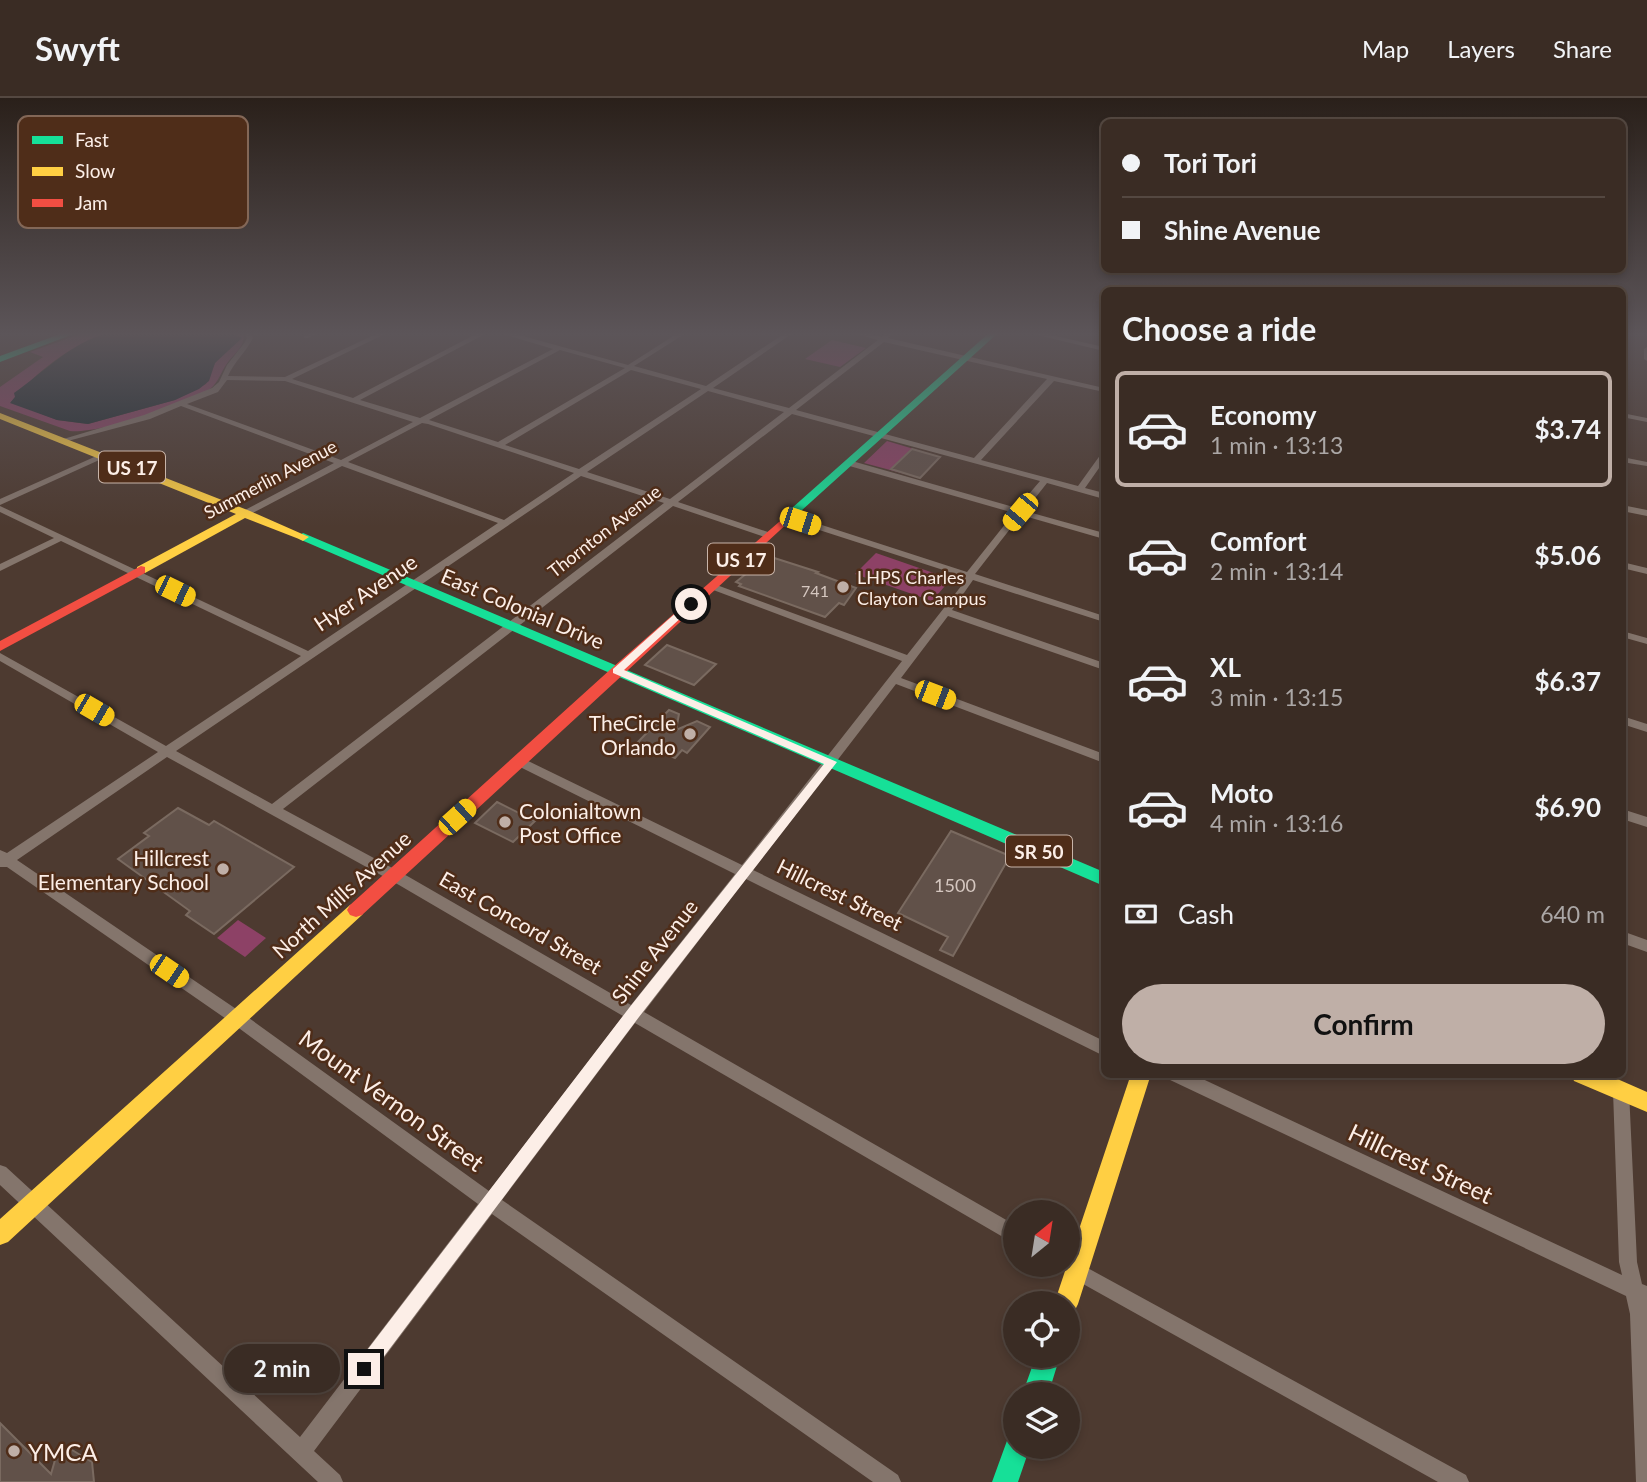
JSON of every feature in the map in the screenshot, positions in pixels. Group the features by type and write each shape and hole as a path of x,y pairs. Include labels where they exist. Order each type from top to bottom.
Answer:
{"main road":[{"name":"North Mills Avenue","path":"0,1234 921,398"},
{"name":"East Colonial Drive","path":"0,416 247,513 1101,877"},
{"name":"Summerlin Avenue","path":"0,647 247,513"},
{"path":"1080,1243 1140,1078"},
{"path":"1590,1078 1647,1102"},
{"path":"1005,1482 1013,1459"}],"street":[{"path":"64,440 184,405 199,398"},
{"path":"343,398 499,445 768,535"},
{"path":"353,401 360,398"},
{"name":"Summerlin Avenue","path":"247,513 466,398"},
{"path":"499,445 580,398"},
{"name":"Hyer Avenue","path":"2,860 694,398"},
{"path":"739,398 1101,495"},
{"name":"Thornton Avenue","path":"273,810 808,398"},
{"path":"976,461 1034,398"},
{"path":"184,405 505,523"},
{"path":"1626,416 1647,419"},
{"path":"0,502 104,456"},
{"path":"1080,489 1101,460"},
{"path":"1626,460 1647,464"},
{"path":"849,463 1101,535"},
{"name":"Shine Avenue","path":"301,1452 634,1013 947,612 967,585 972,569 1045,480"},
{"path":"0,509 308,655"},
{"path":"1626,509 1647,513"},
{"path":"788,517 1101,618"},
{"path":"0,568 61,538"},
{"path":"1626,566 1647,571"},
{"path":"711,586 909,660"},
{"path":"947,612 1101,666"},
{"path":"1626,635 1647,640"},
{"name":"East Concord Street","path":"0,656 167,752 393,875 1003,1228"},
{"path":"894,679 1101,758"},
{"path":"1626,721 1647,728"},
{"name":"Hillcrest Street","path":"518,761 1101,1048"},
{"path":"1626,815 1647,822"},
{"name":"Mount Vernon Street","path":"2,860 237,1018 490,1202 891,1482"},
{"path":"1626,938 1647,946"},
{"name":"Hillcrest Street","path":"1183,1078 1640,1293"},
{"path":"1621,1091 1628,1262 1640,1293 1646,1482"},
{"path":"0,1174 332,1482"},
{"path":"1080,1273 1459,1482"}],"shaded area":[{"path":"0,398 15,398 11,402 57,420 88,424 180,398 195,398 142,418 83,431 70,431 0,406"},
{"path":"15,398 180,398 88,424 57,420 10,403"},
{"path":"887,441 925,454 905,474 864,463"},
{"path":"876,553 951,579 932,601 855,574"},
{"path":"238,920 266,938 245,957 217,938"}],"building":[{"path":"912,449 940,457 920,478 891,469"},
{"path":"768,556 856,588 844,605 839,603 825,617 739,586 741,584 736,582"},
{"path":"667,645 716,664 694,685 645,665"},
{"name":"TheCircle Orlando","path":"669,710 679,714 676,730 697,721 710,727 687,753 682,750 675,758 638,742"},
{"name":"Colonialtown Post Office","path":"497,802 535,821 513,842 475,823"},
{"name":"Hillcrest Elementary School","path":"178,808 209,825 214,821 294,867 214,934 186,915 190,911 118,859 149,836 144,833"},
{"path":"951,831 1010,856 953,956 940,950 948,937 898,913"},
{"name":"YMCA","path":"0,1423 51,1474 57,1453 72,1450 92,1462 94,1482 0,1482"}],"traffic: fast":[{"path":"787,518 922,398"},
{"path":"303,537 1101,878"},
{"path":"1039,1382 1044,1368"},
{"path":"1005,1482 1013,1459"}],"traffic: slow":[{"path":"0,416 303,537"},
{"path":"141,570 246,513"},
{"path":"0,1234 356,910"},
{"path":"1070,1291 1140,1078"},
{"path":"1590,1078 1647,1102"}],"traffic: jam":[{"path":"617,671 787,518"},
{"path":"0,647 141,570"},
{"path":"356,910 617,671"}],"place":[{"name":"LHPS Charles Clayton Campus","path":"843,587"},
{"name":"TheCircle Orlando","path":"690,734"},
{"name":"Colonialtown Post Office","path":"505,822"},
{"name":"Hillcrest Elementary School","path":"223,869"},
{"name":"YMCA","path":"14,1451"}],"route":[{"path":"364,1369 634,1013 831,762 617,671 691,604"}]}
